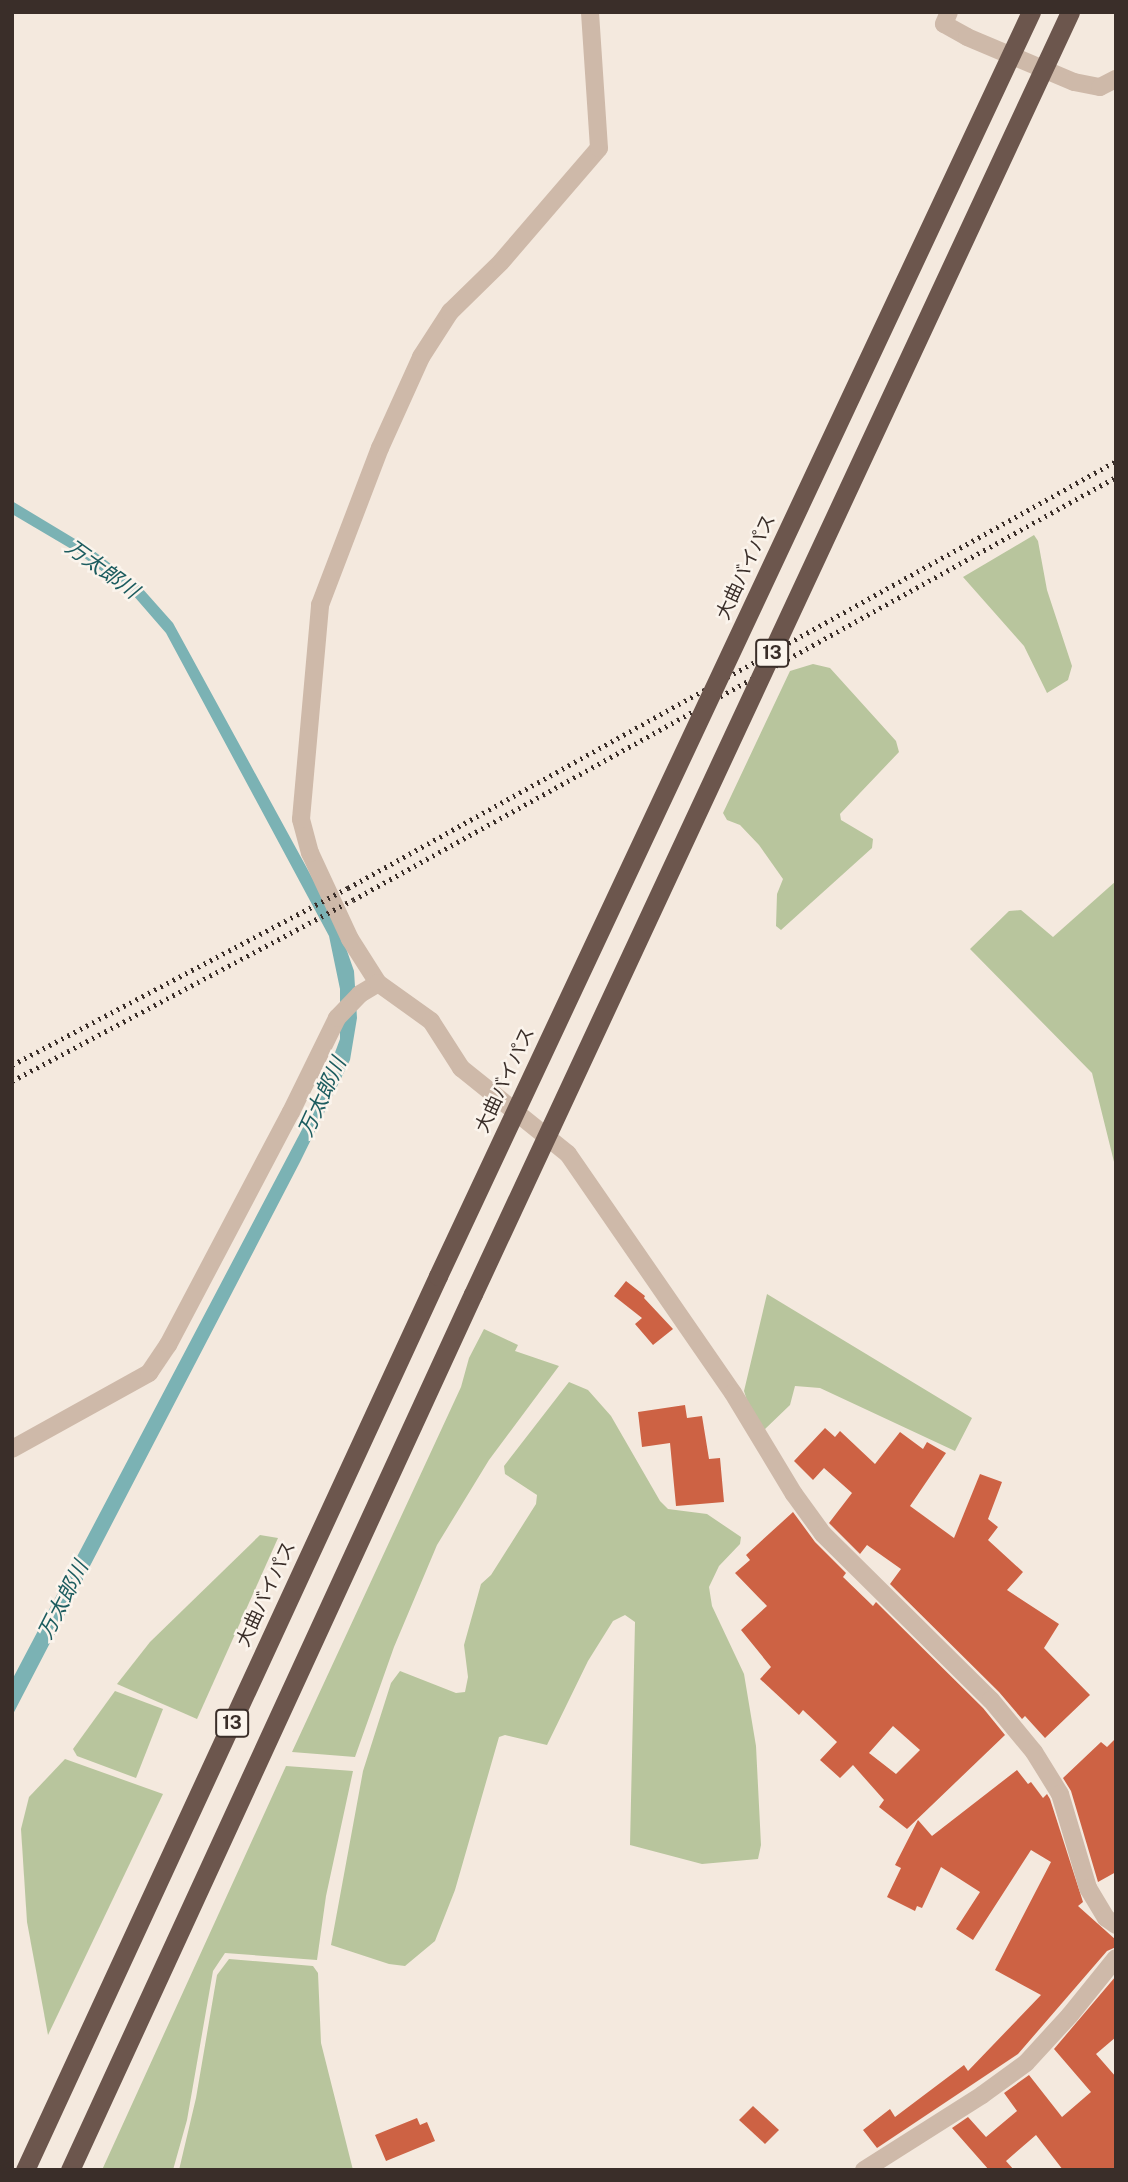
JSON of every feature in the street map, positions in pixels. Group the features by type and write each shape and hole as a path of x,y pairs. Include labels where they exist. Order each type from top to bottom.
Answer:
{"highway":[{"name":"大曲バイパス","path":"25,2170 438,1276 1031,12"},
{"name":"13","path":"70,2170 1070,12"}],"street":[{"path":"590,12 599,148 501,262 450,312 421,357 380,448 320,605 301,819 310,853 339,914 378,983 430,1021 461,1068 568,1154 733,1393 794,1493 823,1534 991,1700 1034,1752 1060,1794 1088,1888 1113,1918"},
{"path":"949,12 944,24 967,37 1074,82 1100,87 1116,79"},
{"path":"12,1449 149,1373 168,1345 278,1137 337,1018 360,994 378,983"},
{"path":"864,2170 982,2095 1026,2063 1070,2015 1116,1958"}],"green space":[{"path":"1034,535 1038,541 1047,590 1072,666 1068,680 1047,693 1024,646 963,577"},
{"path":"813,664 830,668 896,741 899,752 840,814 841,820 873,839 872,848 781,930 776,926 777,894 783,879 759,845 740,825 727,820 723,813 790,671"},
{"path":"1116,881 1116,1170 1092,1073 970,949 1009,911 1021,910 1053,937"},
{"path":"767,1294 972,1418 955,1451 820,1388 795,1386 790,1405 764,1430 750,1410 744,1391"},
{"path":"484,1329 518,1345 515,1351 559,1366 489,1460 437,1545 394,1647 355,1757 292,1752 461,1387 469,1358"},
{"path":"569,1382 588,1390 611,1416 660,1501 668,1509 707,1514 741,1537 740,1544 719,1566 709,1587 712,1606 744,1674 756,1746 761,1845 758,1859 702,1864 630,1845 635,1622 625,1615 613,1621 588,1661 547,1745 505,1735 499,1737 455,1890 435,1941 405,1966 389,1964 331,1945 363,1771 391,1683 400,1671 456,1693 465,1692 468,1677 464,1645 481,1584 491,1575 536,1504 537,1495 505,1474 504,1466"},
{"path":"260,1535 278,1538 197,1719 117,1684 150,1642"},
{"path":"115,1691 163,1709 136,1778 77,1756 73,1749"},
{"path":"65,1759 163,1794 48,2035 27,1922 21,1829 29,1797"},
{"path":"286,1766 353,1771 326,1896 317,1960 225,1953 213,1971 187,2120 173,2170 102,2170"},
{"path":"229,1959 313,1966 318,1973 321,2043 353,2170 179,2170 196,2098 217,1975"}],"water":[{"name":"万太郎川","path":"12,501 90,548 141,587 173,623 338,925 354,971 357,1018 350,1060 300,1162 12,1716 12,1680 317,1101 340,1039 340,989 329,936 166,633 133,595 78,553 12,514"}],"building":[{"path":"626,1281 645,1296 673,1329 653,1345 635,1324 642,1318 614,1296"},
{"path":"685,1405 687,1418 702,1416 709,1459 720,1458 724,1502 676,1506 670,1443 642,1447 638,1412"},
{"path":"825,1428 835,1437 840,1431 875,1464 900,1432 923,1449 927,1442 946,1453 910,1506 954,1538 980,1474 1002,1482 988,1519 998,1527 988,1540 1023,1572 1007,1590 1059,1624 1044,1648 1090,1695 1045,1738 1025,1716 1022,1719 999,1692 890,1584 901,1569 867,1545 860,1554 829,1523 852,1493 824,1468 813,1480 794,1461"},
{"path":"793,1512 815,1542 846,1573 843,1577 873,1606 876,1602 983,1708 1005,1735 907,1829 879,1807 884,1800 853,1765 840,1778 820,1760 837,1742 803,1710 799,1715 760,1679 771,1667 741,1630 767,1606 735,1573 750,1560 746,1555","holes":["893,1726 920,1750 896,1774 869,1753"]},
{"path":"1116,1738 1116,1872 1098,1882 1071,1791 1063,1778 1101,1742 1107,1747"},
{"path":"1017,1770 1043,1798 1047,1794 1050,1799 1083,1902 1078,1906 1116,1940 1116,1947 1107,1951 1018,2054 877,2148 863,2130 890,2109 895,2117 964,2065 968,2071 1041,1995 995,1970 1051,1862 1031,1850 973,1940 956,1929 980,1892 941,1867 922,1908 917,1906 915,1911 887,1897 901,1868 895,1865 918,1820 932,1836"},
{"path":"1116,1976 1116,2037 1096,2054 1116,2077 1116,2170 1063,2170 1036,2135 1006,2161 1014,2170 989,2170 952,2128 968,2117 986,2137 1017,2111 1004,2093 1029,2075 1062,2117 1091,2092 1054,2049"},
{"path":"753,2106 779,2130 765,2144 739,2120"},
{"path":"417,2118 420,2125 427,2122 435,2141 386,2161 375,2135"}],"railway":[{"path":"12,1065 348,888 1116,461"},
{"path":"12,1081 353,900 1116,477"}]}
